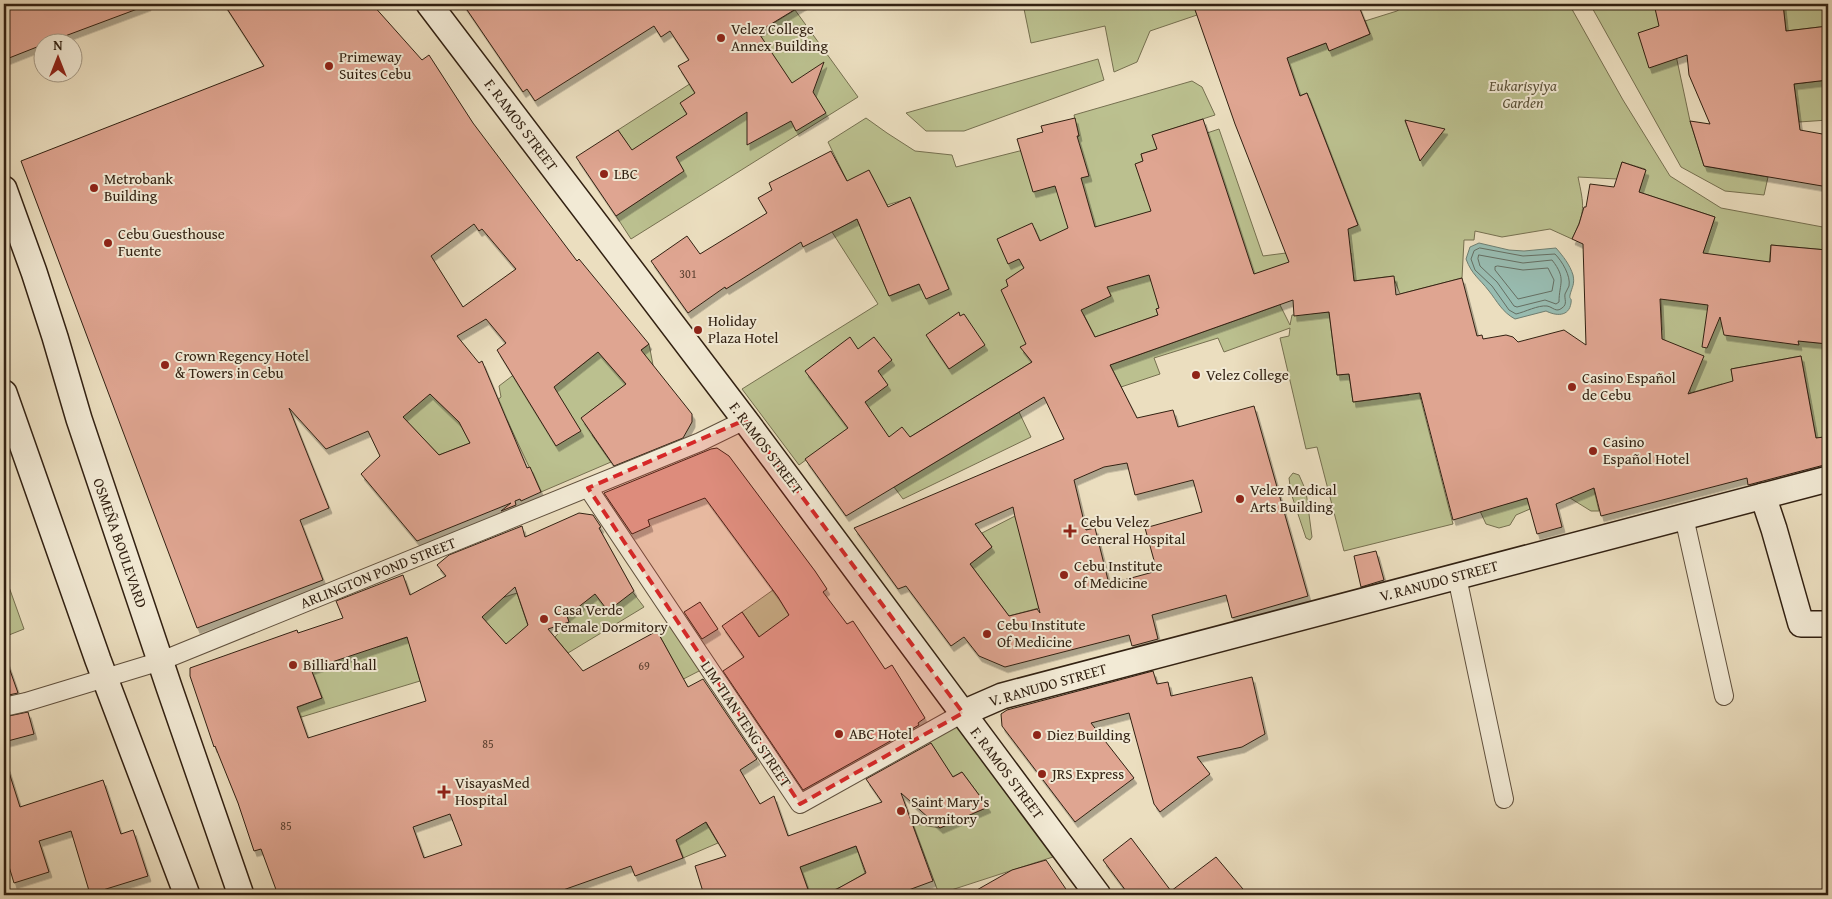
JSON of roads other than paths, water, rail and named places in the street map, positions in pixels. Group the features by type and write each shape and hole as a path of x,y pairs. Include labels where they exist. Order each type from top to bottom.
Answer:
{"street":[{"name":"F. RAMOS STREET","path":"429,4 746,420 1098,895"},
{"name":"OSMEÑA BOULEVARD","path":"4,189 34,272 79,419 241,895"},
{"path":"4,393 105,677 187,895"},
{"name":"ARLINGTON POND STREET","path":"4,707 161,661 700,442 746,420"},
{"name":"V. RANUDO STREET","path":"963,714 1002,696 1828,479"},
{"name":"LIM TIAN TENG STREET","path":"588,488 800,804 963,714"},
{"path":"1763,496 1801,624 1828,624"},
{"path":"1684,517 1724,696"},
{"path":"1457,577 1504,800"}],"water":[{"path":"1479,243 1509,250 1524,251 1556,248 1566,261 1573,275 1571,303 1568,311 1554,314 1546,311 1515,319 1510,316 1473,273 1468,264 1466,259 1470,247"}],"place":[{"name":"Velez College Annex Building","path":"721,38"},
{"name":"Primeway Suites Cebu","path":"329,66"},
{"name":"LBC","path":"604,174"},
{"name":"Metrobank Building","path":"94,188"},
{"name":"Cebu Guesthouse Fuente","path":"108,243"},
{"name":"Holiday Plaza Hotel","path":"698,330"},
{"name":"Crown Regency Hotel & Towers in Cebu","path":"165,365"},
{"name":"Velez College","path":"1196,375"},
{"name":"Casino Español de Cebu","path":"1572,387"},
{"name":"Casino Español Hotel","path":"1593,451"},
{"name":"Velez Medical Arts Building","path":"1240,499"},
{"name":"Cebu Velez General Hospital","path":"1070,531"},
{"name":"Cebu Institute of Medicine","path":"1064,575"},
{"name":"Casa Verde Female Dormitory","path":"544,619"},
{"name":"Cebu Institute Of Medicine","path":"987,634"},
{"name":"Billiard hall","path":"293,665"},
{"name":"ABC Hotel","path":"839,734"},
{"name":"Diez Building","path":"1037,735"},
{"name":"JRS Express","path":"1042,774"},
{"name":"VisayasMed Hospital","path":"444,792"},
{"name":"Saint Mary's Dormitory","path":"901,811"}],"park label":[{"name":"Eukarisyiya Garden","path":"1523,94"}]}
